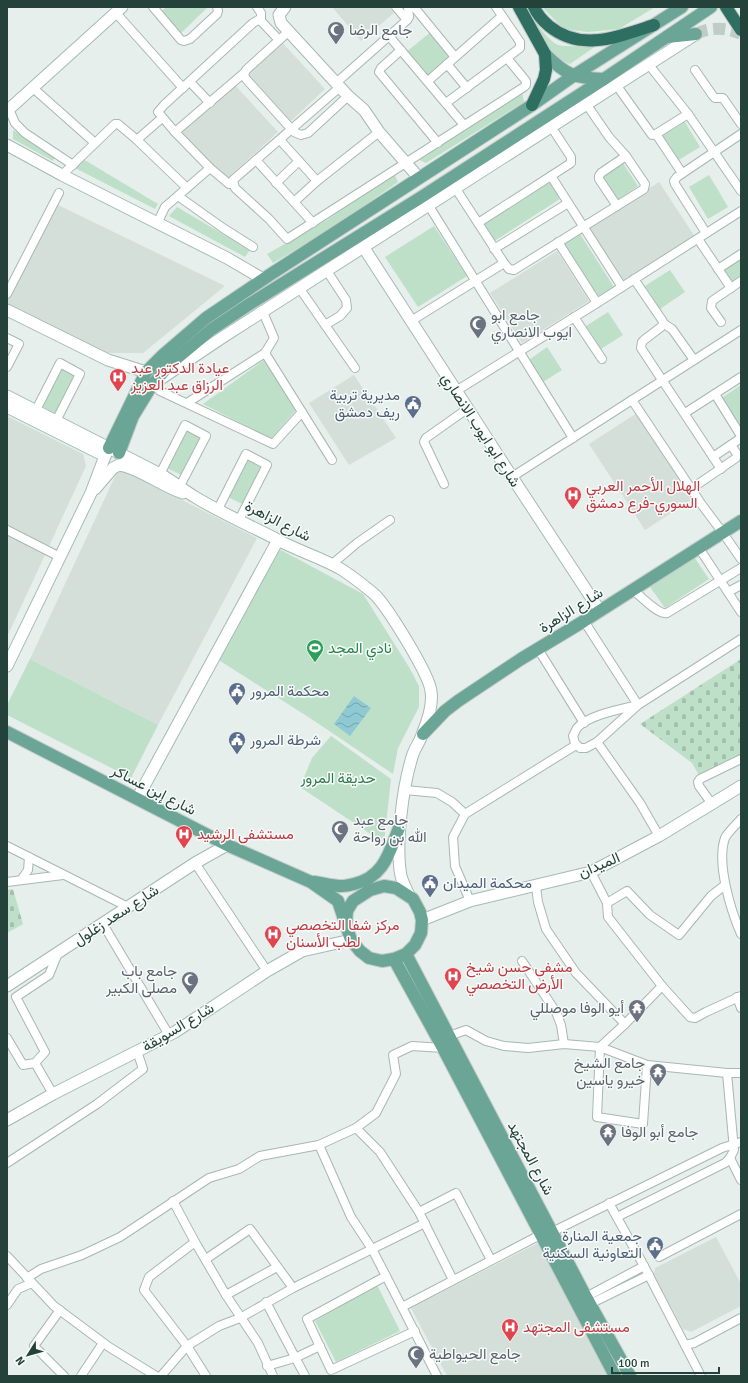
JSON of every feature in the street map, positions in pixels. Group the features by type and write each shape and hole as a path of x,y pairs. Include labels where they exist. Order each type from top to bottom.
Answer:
{"highway":[{"path":"519,7 545,54 546,70 544,79 532,105"},
{"path":"534,7 544,21 556,31 569,38 584,41 611,38 654,25"},
{"path":"726,7 741,30"}],"main road":[{"path":"285,7 280,12 278,18 281,23 348,96 364,110 377,130 418,178"},
{"path":"7,666 111,452 146,372 163,355 206,318 264,279 532,105 573,76 682,7"},
{"path":"111,452 133,416 156,388 170,364 212,329 604,79 711,7"},
{"path":"8,110 120,9"},
{"path":"666,37 696,34"},
{"path":"156,388 223,337 552,128 696,34"},
{"path":"545,54 558,67 573,76 588,79 604,79"},
{"path":"549,93 556,94 561,99 557,109"},
{"path":"7,145 62,176 227,258 264,279"},
{"name":"شارع ابو ايوب الانصاري","path":"364,248 600,611"},
{"path":"7,310 108,360 146,372"},
{"path":"7,396 36,410 111,452"},
{"path":"7,407 111,452"},
{"name":"شارع الزاهرة","path":"111,452 160,474 195,497 278,540 331,565 375,594 396,625 427,678 431,691 431,702 423,734"},
{"name":"شارع الزاهرة","path":"91,493 113,468 119,465 131,469 172,490 195,497"},
{"name":"شارع الزاهرة","path":"409,896 400,872 399,828 411,762 417,744 423,734 445,711 455,703 741,521"},
{"path":"137,798 278,540"},
{"path":"7,728 20,739"},
{"path":"7,732 20,739"},
{"path":"7,736 20,739"},
{"name":"شارع إبن عساكر","path":"20,739 137,798 227,846 311,882 338,901 346,924"},
{"name":"الميدان","path":"422,920 470,901 591,872 659,836 741,786"},
{"path":"311,882 343,886 359,883 368,879 377,873 386,862 399,828"},
{"name":"شارع سعد زغلول","path":"7,986 195,864 227,846"},
{"path":"384,886 396,888 409,896 417,905 422,920 421,933 415,945 406,954 394,960 382,961 369,958 360,951 351,940 346,924 348,911 353,901 370,890 384,886"},
{"name":"شارع السويقة","path":"7,1120 169,1035 267,971 302,951 351,940"},
{"name":"شارع المجتهد","path":"406,954 449,1036 615,1376"},
{"name":"شارع المجتهد","path":"394,960 546,1233 588,1301 630,1376"}],"street":[{"path":"153,7 181,40 184,41 190,39 217,14 217,7"},
{"path":"256,7 261,13 260,19"},
{"path":"396,7 407,20"},
{"path":"233,184 233,180 292,130 407,20 409,14 408,7"},
{"path":"414,7 455,57"},
{"path":"446,103 519,49 521,44 496,7"},
{"path":"120,9 183,88"},
{"path":"428,81 502,16"},
{"path":"260,19 279,40"},
{"path":"260,19 253,23 160,108 158,112 210,168 229,184 233,184 235,188 269,218 287,239 406,164 526,84 525,80 507,58"},
{"path":"175,132 244,73 288,32"},
{"path":"389,36 464,125"},
{"path":"401,50 380,68 379,72 438,143"},
{"path":"447,64 466,88"},
{"path":"649,65 688,114 741,191"},
{"path":"695,70 714,97 721,97 724,99 741,124"},
{"path":"244,73 246,79 292,130 301,135 308,133 348,96"},
{"path":"190,82 210,103"},
{"path":"617,86 651,134 656,134 688,114"},
{"path":"33,88 95,143"},
{"path":"456,188 494,249 509,269 516,269 617,206 645,188 645,184 626,156 609,137 587,105"},
{"path":"8,110 15,123 25,133 74,165"},
{"path":"136,139 162,118"},
{"path":"62,176 116,123 136,139 187,188"},
{"path":"478,223 570,164 572,161 571,157 552,128"},
{"path":"294,202 377,130"},
{"path":"656,134 682,173"},
{"path":"706,233 675,184 675,178 741,134"},
{"path":"280,140 317,181"},
{"path":"617,206 598,176 626,156"},
{"path":"256,160 313,223"},
{"path":"276,183 299,161"},
{"path":"157,224 166,207 210,168"},
{"path":"551,176 622,287"},
{"path":"7,294 59,193"},
{"path":"178,196 253,247"},
{"path":"494,249 568,203"},
{"path":"429,206 573,438"},
{"path":"456,390 597,303 741,211"},
{"path":"698,239 731,288"},
{"path":"558,242 597,303"},
{"path":"718,269 741,254"},
{"path":"411,321 504,263"},
{"path":"325,325 340,316 347,308 346,300 327,271"},
{"path":"634,279 664,324 672,328 694,360"},
{"path":"721,322 711,308 711,303 713,300 741,281"},
{"path":"300,289 355,368"},
{"path":"187,403 265,353 274,338 263,312"},
{"path":"574,317 602,359"},
{"path":"664,324 644,340 641,348 721,469"},
{"path":"512,477 741,330"},
{"path":"7,338 18,344 7,366"},
{"path":"265,353 332,460"},
{"path":"36,410 60,363 80,374 56,421"},
{"path":"685,414 741,377"},
{"path":"156,388 273,444 302,412"},
{"path":"713,457 741,437 715,394"},
{"path":"632,400 702,505 723,532 741,559"},
{"path":"444,484 424,442 426,438 468,409"},
{"path":"160,474 185,425 206,436 180,486"},
{"path":"691,488 736,458 737,454 731,445"},
{"path":"218,509 246,454 267,465 239,520"},
{"path":"331,565 357,543 390,520"},
{"path":"7,530 60,557"},
{"path":"699,548 741,612"},
{"path":"633,590 659,612 664,614 741,568"},
{"path":"728,592 741,585"},
{"path":"584,621 638,704"},
{"path":"638,704 607,713 584,723 578,728 573,736 576,744 580,748 586,748 597,742 638,704 741,639"},
{"path":"538,649 584,723"},
{"path":"597,742 640,802 659,836"},
{"path":"470,901 455,866 453,838 464,814 576,744"},
{"path":"712,804 699,786 698,782 700,779 741,760"},
{"path":"405,790 437,793 452,802 464,814"},
{"path":"741,819 726,838 723,857 725,885 741,934"},
{"path":"7,846 128,907"},
{"path":"21,880 28,870 29,857"},
{"path":"195,864 267,971"},
{"path":"591,872 607,903 608,917 662,986 690,1017 695,1018 739,997 741,1008"},
{"path":"7,882 63,875"},
{"path":"607,903 627,891 650,915 679,935 711,896 725,885"},
{"path":"536,886 538,902 546,929 576,973 625,1024"},
{"path":"103,924 169,1035"},
{"path":"7,1038 23,1065 35,1063 45,1052 16,997 49,975 58,953"},
{"path":"522,962 556,1012 561,1025 564,1044"},
{"path":"648,1065 643,1124 597,1117 600,1047 662,986"},
{"path":"449,1036 466,1030 486,1041 504,1046 528,1048 564,1044 600,1047 648,1065 741,1073"},
{"path":"7,1305 18,1289 30,1280 41,1268 82,1255 120,1237 209,1178 239,1169 260,1156 319,1145 356,1128 376,1113 383,1100 396,1074 393,1055 412,1046 444,1048"},
{"path":"7,1163 97,1104 143,1069 138,1051"},
{"path":"35,1063 54,1094"},
{"path":"617,1217 724,1163 730,1158 737,1143 727,1073"},
{"path":"356,1128 380,1152 419,1212 453,1280"},
{"path":"402,1307 546,1233 722,1148 737,1143"},
{"path":"319,1145 351,1217 372,1249 437,1376"},
{"path":"730,1158 741,1180"},
{"path":"419,1212 456,1193 491,1260"},
{"path":"173,1201 226,1295 258,1343 273,1376"},
{"path":"609,1203 649,1275 701,1376"},
{"path":"659,1257 741,1214"},
{"path":"161,1376 187,1346 219,1326 240,1318 293,1288 425,1223"},
{"path":"206,1259 250,1229 293,1288"},
{"path":"195,1242 148,1277 144,1290 187,1346 206,1376"},
{"path":"8,1261 30,1280 60,1310 103,1343 156,1376"},
{"path":"588,1301 644,1266"},
{"path":"226,1295 278,1267"},
{"path":"588,1301 649,1275"},
{"path":"386,1276 307,1319 331,1370 415,1331"},
{"path":"266,1302 305,1376"},
{"path":"60,1310 34,1346 64,1376"},
{"path":"685,1345 694,1343 741,1318"},
{"path":"81,1376 103,1343"},
{"path":"268,1366 295,1358 320,1346"}],"shaded area":[{"path":"332,7 389,7 394,13 361,41"},
{"path":"280,40 325,89 289,123 243,74"},
{"path":"233,83 278,132 226,180 181,131"},
{"path":"659,182 695,237 623,283 587,228"},
{"path":"56,204 225,286 143,353 105,353 7,304 7,301"},
{"path":"557,251 589,301 522,343 490,293"},
{"path":"354,375 396,438 349,465 309,403"},
{"path":"637,413 693,499 645,530 589,444"},
{"path":"7,416 83,454 86,466 7,637"},
{"path":"119,468 257,538 158,725 30,659"},
{"path":"716,1237 741,1284 741,1306 691,1332 683,1329 654,1275 655,1268"},
{"name":"مستشفى المجتهد","path":"538,1243 609,1376 447,1376 411,1308"}],"green space":[{"path":"166,7 207,8 179,35 159,14"},
{"path":"523,7 527,7 536,23 549,38 558,45 596,46 570,64 562,61 542,40"},
{"path":"542,7 655,7 619,29 588,32 564,29"},
{"path":"432,31 453,56 426,78 405,53"},
{"path":"521,87 524,102 426,163 415,158"},
{"path":"685,122 700,147 677,161 662,136"},
{"path":"13,130 55,156 53,161 13,139"},
{"path":"83,159 158,204 155,209 75,168"},
{"path":"623,163 638,186 616,201 601,177"},
{"path":"394,173 398,182 331,229 273,263 267,254 327,220"},
{"path":"709,175 728,207 708,219 689,187"},
{"path":"550,182 560,199 493,242 482,226"},
{"path":"177,207 250,250 245,257 169,216"},
{"path":"434,226 467,276 418,307 385,257"},
{"path":"580,234 614,287 596,298 562,245"},
{"path":"741,256 741,278 732,284 722,269"},
{"path":"670,270 685,292 660,309 645,286"},
{"path":"608,312 623,335 601,349 586,326"},
{"path":"547,347 562,370 543,382 529,360"},
{"path":"264,360 297,409 271,439 203,404"},
{"path":"62,367 77,375 57,414 41,406"},
{"path":"741,385 741,431 720,399"},
{"path":"187,429 203,437 183,476 167,468"},
{"path":"248,458 264,466 244,505 228,497"},
{"name":"نادي المجد","path":"279,549 363,594 409,667 419,686 419,707 398,748 393,774 313,720 217,659"},
{"path":"694,557 709,579 665,608 650,587"},
{"path":"30,659 158,725 131,778 7,715 7,705"},
{"path":"741,659 741,757 700,777 692,763 640,724"},
{"name":"حديقة المرور","path":"331,736 391,779 384,843 300,787 312,758"},
{"path":"13,889 23,924 7,933 7,890"},
{"path":"377,1285 400,1331 336,1362 315,1321"}],"water":[{"path":"354,696 371,708 350,736 334,724"}],"tunnel":[{"path":"696,34 712,29 730,30 741,34"}],"place":[{"name":"جامع الرضا","path":"336,45"},
{"name":"جامع ابو ايوب الانصاري","path":"478,339"},
{"name":"عيادة الدكتور عبد الرزاق عبد العزيز","path":"118,392"},
{"name":"مديرية تربية ريف دمشق","path":"413,419"},
{"name":"الهلال الأحمر العربي السوري-فرع دمشق","path":"573,510"},
{"name":"نادي المجد","path":"315,663"},
{"name":"محكمة المرور","path":"237,706"},
{"name":"شرطة المرور","path":"237,755"},
{"name":"جامع عبد الله بن رواحة","path":"340,844"},
{"name":"مستشفى الرشيد","path":"184,849"},
{"name":"محكمة الميدان","path":"430,898"},
{"name":"مركز شفا التخصصي لطب الأسنان","path":"273,949"},
{"name":"مشفى حسن شيخ الأرض التخصصي","path":"453,991"},
{"name":"جامع باب مصلى الكبير","path":"190,995"},
{"name":"أيو الوفا موصللي","path":"637,1023"},
{"name":"جامع الشيخ خيرو ياسين","path":"658,1087"},
{"name":"جامع أبو الوفا","path":"608,1147"},
{"name":"جمعية المنارة التعاونية السكنية","path":"655,1260"},
{"name":"مستشفى المجتهد","path":"510,1342"},
{"name":"جامع الحيواطية","path":"416,1369"}]}
